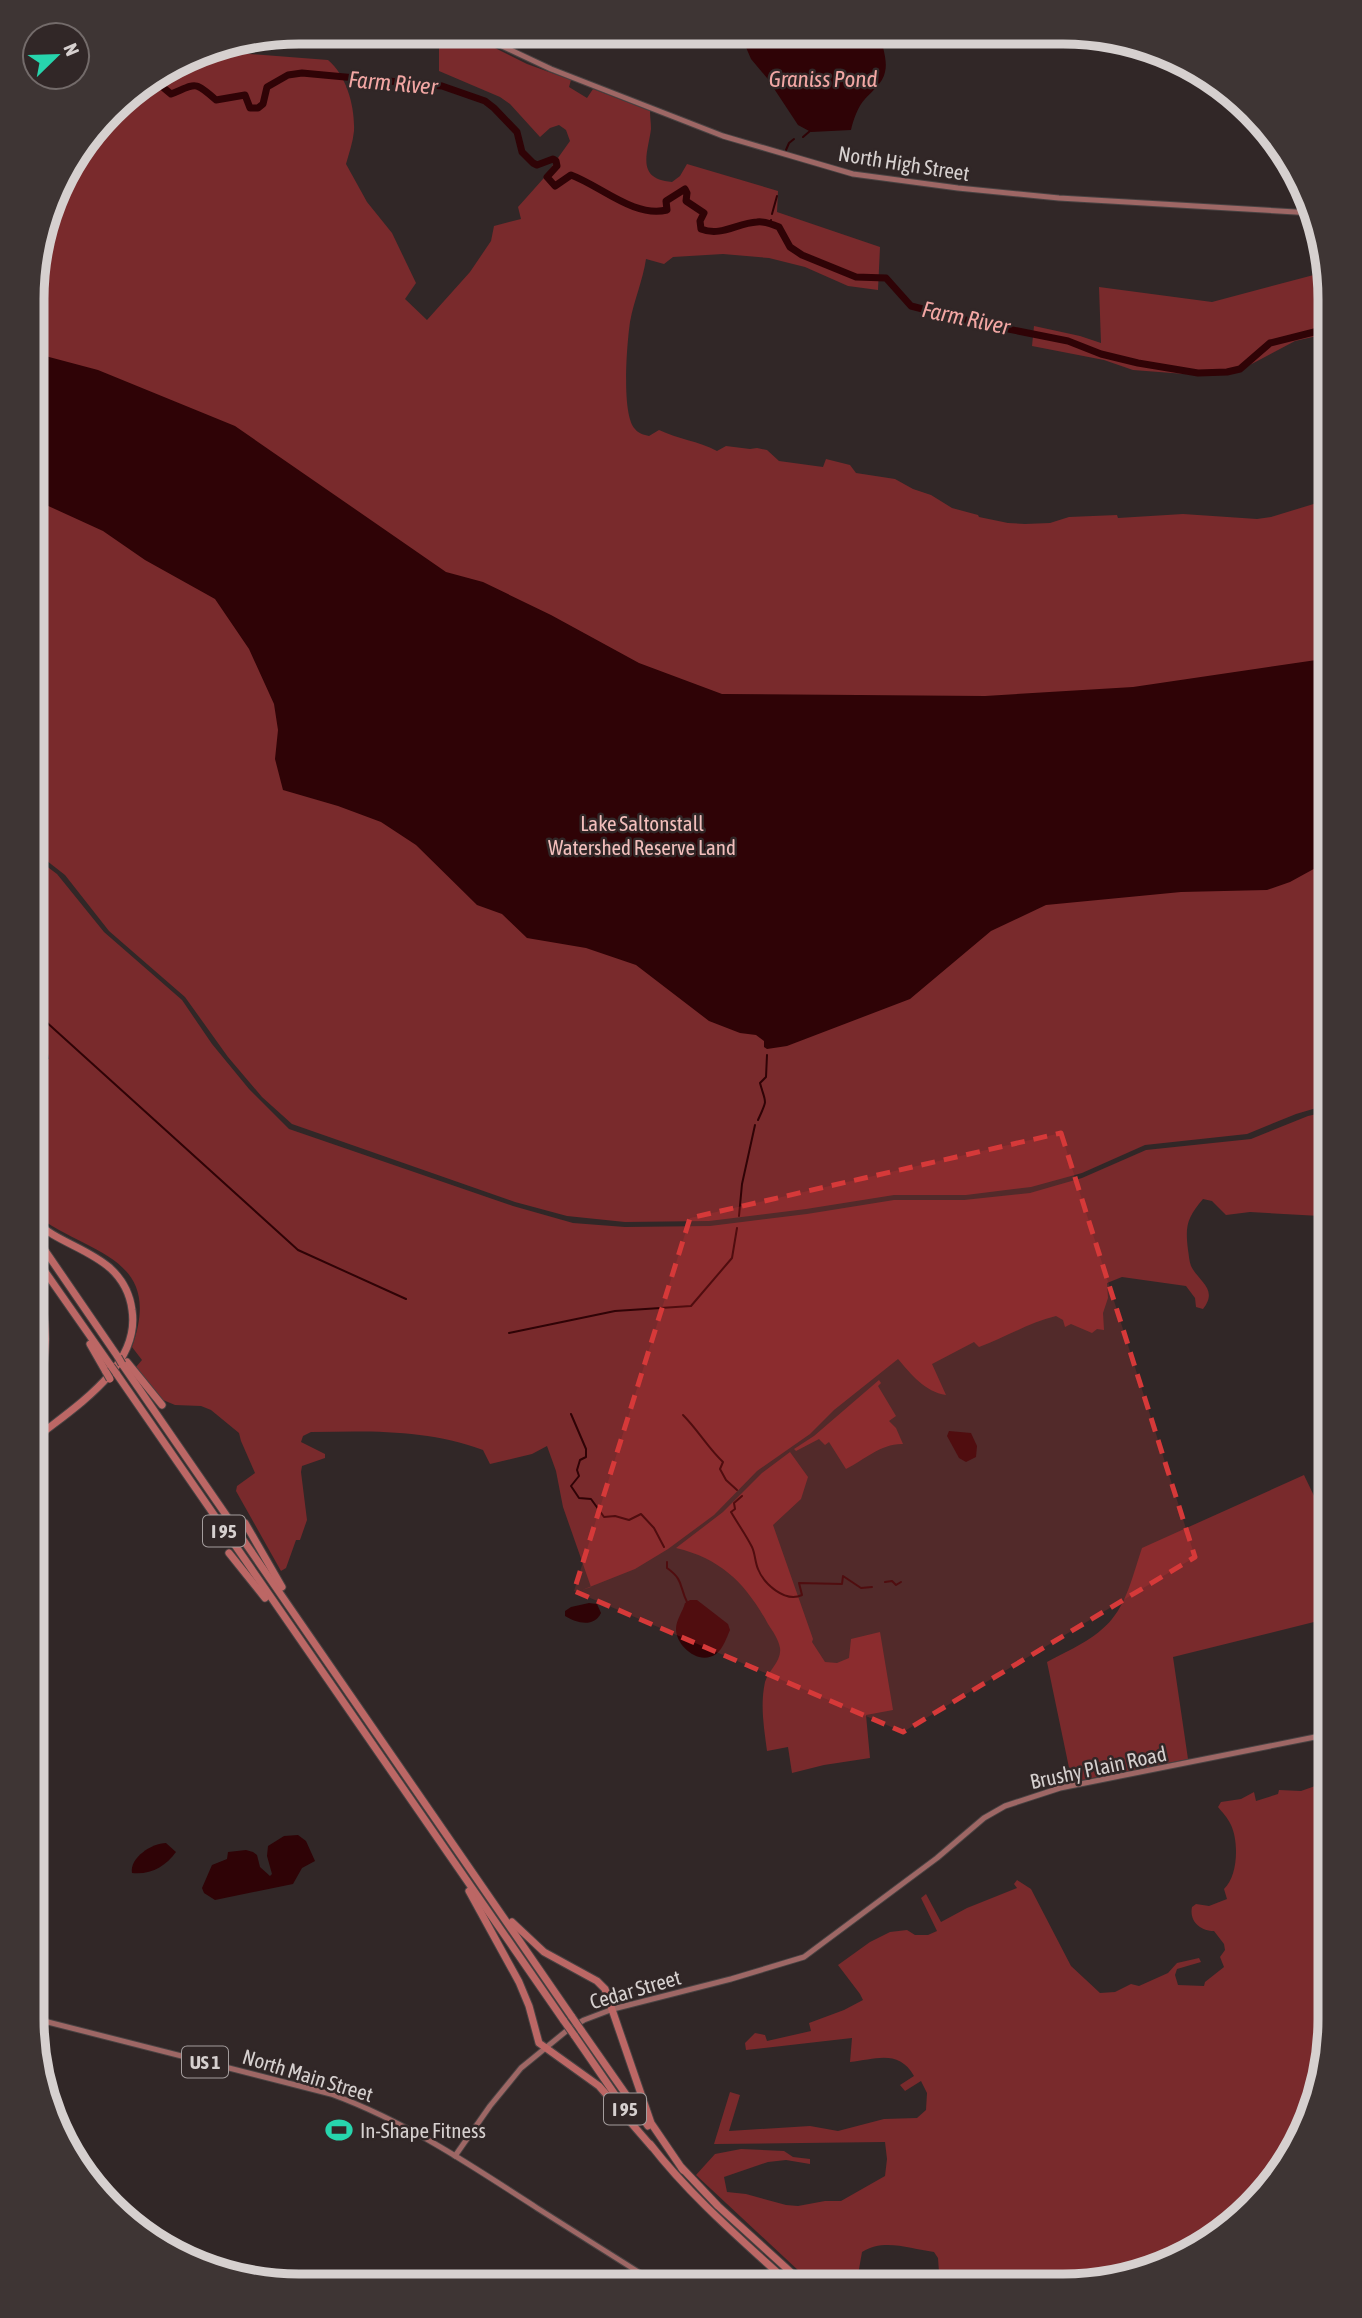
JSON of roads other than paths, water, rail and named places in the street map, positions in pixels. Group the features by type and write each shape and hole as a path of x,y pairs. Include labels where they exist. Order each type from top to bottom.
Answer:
{"highway":[{"path":"44,1229 100,1261 115,1273 128,1294 133,1323 127,1348 111,1374 44,1431"},
{"name":"I 95","path":"44,1249 661,2143 693,2180 793,2274"},
{"name":"I 95","path":"44,1269 80,1321 108,1369 652,2147 687,2188 779,2274"},
{"path":"44,1320 44,1360"},
{"path":"121,1358 162,1405"},
{"path":"246,1523 301,1622"},
{"path":"229,1553 333,1688"},
{"path":"430,1828 513,1969 529,2006 537,2039 544,2048 599,2086 652,2147"},
{"path":"462,1856 530,1941 544,1952 600,1983 613,2009 647,2115 685,2172"}],"main road":[{"name":"North High Street","path":"498,44 551,69 723,136 853,174 1059,198 1303,212"},
{"name":"Brushy Plain Road","path":"831,1937 951,1847 984,1818 1009,1804 1060,1788 1318,1736"},
{"name":"Cedar Street","path":"455,2156 490,2106 522,2068 544,2048 584,2020 613,2009 726,1981 804,1957 831,1937"},
{"name":"North Main Street","path":"44,2021 331,2094 391,2119 455,2156 642,2274"}],"water":[{"name":"Graniss Pond","path":"882,44 886,68 879,84 860,106 851,130 811,132 798,125 751,59 745,45"},
{"path":"44,356 98,370 235,426 446,572 483,582 639,663 722,694 985,696 1133,687 1318,660 1318,867 1290,882 1267,890 1181,892 1046,905 991,931 910,999 787,1046 767,1049 764,1047 764,1041 756,1035 740,1033 709,1021 636,965 586,948 527,938 502,914 477,905 416,845 381,822 283,790 275,759 278,730 274,704 249,649 215,599 145,560 103,531 44,504"},
{"path":"949,1431 971,1433 977,1446 976,1457 966,1462 959,1458 947,1436"},
{"path":"697,1600 728,1624 730,1630 723,1646 709,1657 696,1656 684,1648 677,1635 678,1619 685,1603"},
{"path":"597,1604 601,1613 594,1621 579,1622 565,1616 565,1611 571,1607"},
{"path":"298,1835 306,1841 315,1861 302,1868 293,1884 215,1900 204,1893 202,1888 212,1865 227,1859 228,1852 253,1852 257,1855 260,1867 270,1876 272,1874 267,1856 268,1846 284,1836"},
{"path":"166,1843 176,1852 168,1861 152,1871 132,1873 134,1862 143,1852"}],"waterway":[{"name":"Farm River","path":"160,85 171,94 185,88 199,87 216,100 245,95 250,108 258,108 263,104 267,87 288,75 302,73 442,86 485,101 494,108 517,132 522,152 533,163 537,165 553,159 556,161 557,166 547,177 555,186 571,175 618,200 655,211 667,210 666,201 685,189 686,201 704,213 700,221 701,229 722,231 750,223 771,224 779,227 790,247 802,255 856,277 886,278 911,306 973,322 1068,341 1101,354 1138,363 1198,373 1227,372 1240,369 1270,343 1318,331"},
{"path":"803,137 810,131"},
{"path":"786,150 794,139"},
{"path":"772,214 777,196"},
{"path":"44,1020 298,1250 406,1299"},
{"path":"758,1120 765,1104 760,1083 766,1077 767,1055"},
{"path":"739,1216 742,1184 755,1125"},
{"path":"509,1333 615,1311 691,1306 732,1258 737,1228"},
{"path":"571,1414 586,1449 586,1457 580,1460 577,1470 579,1476 571,1486 579,1498 591,1499 604,1517 615,1516 629,1520 641,1514 654,1528 664,1547"},
{"path":"683,1415 723,1462 720,1469 726,1480 737,1490"},
{"path":"742,1496 734,1503 735,1509 731,1512 752,1547 761,1575 776,1591 795,1597 802,1595 799,1583 842,1584 843,1576 861,1588 872,1587"},
{"path":"667,1562 667,1568 679,1580 687,1602"},
{"path":"885,1582 892,1581 896,1585 901,1582"}],"place":[{"name":"In-Shape Fitness","path":"339,2130"}],"park label":[{"name":"Lake Saltonstall Watershed Reserve Land","path":"642,835"}]}
